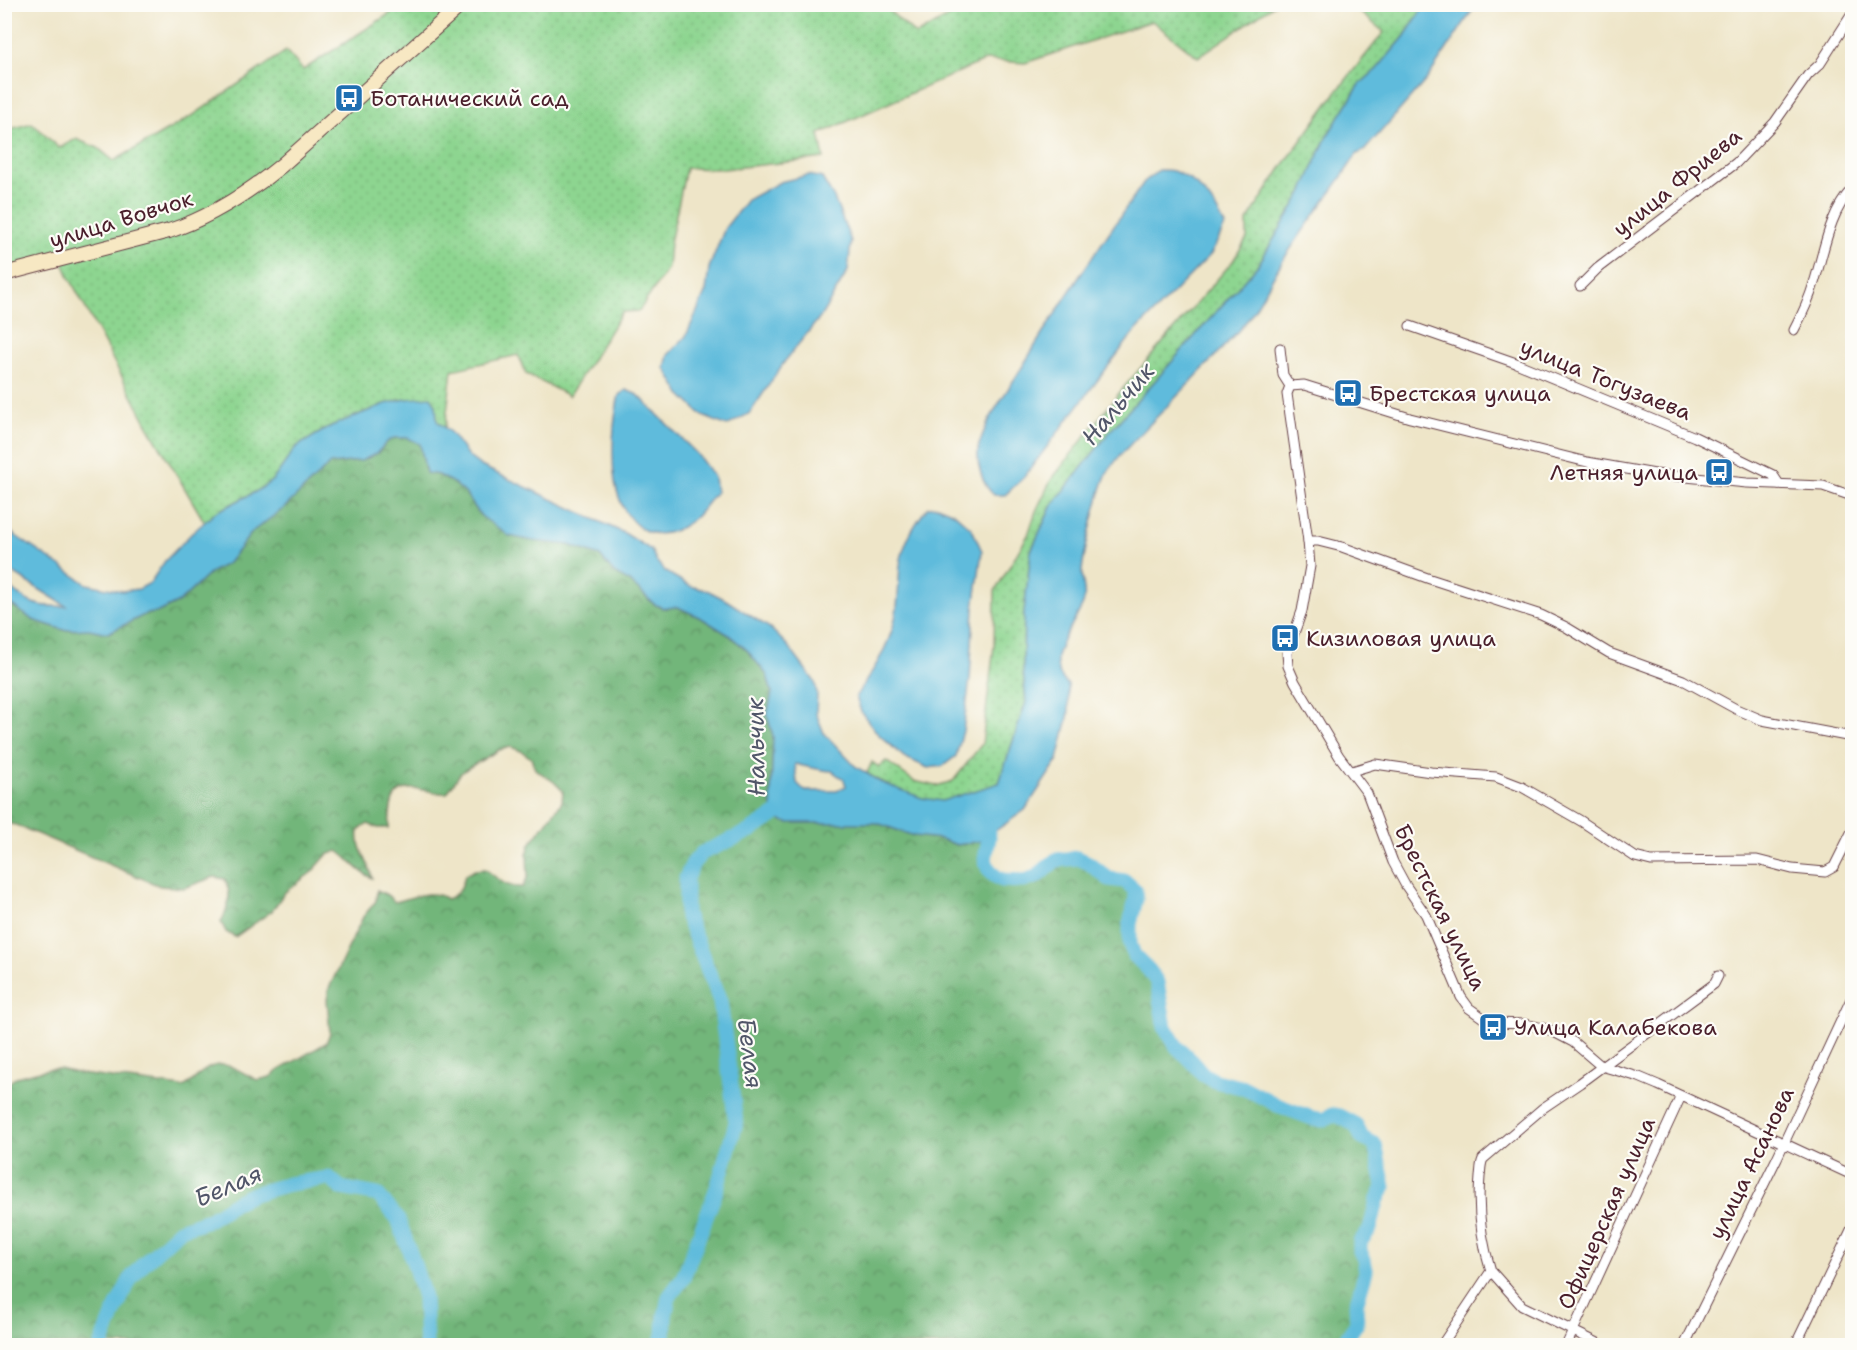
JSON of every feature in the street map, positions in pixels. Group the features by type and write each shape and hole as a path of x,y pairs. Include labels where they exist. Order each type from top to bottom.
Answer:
{"street":[{"name":"улица Вовчок","path":"4,274 169,231 190,224 227,204 252,189 282,165 462,4"},
{"name":"улица Фриева","path":"1580,286 1598,268 1736,164 1781,115 1808,75 1820,64 1852,14"},
{"path":"1794,330 1810,296 1829,233 1844,198 1852,189"},
{"name":"улица Тогузаева","path":"1410,326 1516,363 1701,440 1773,475 1779,484"},
{"name":"Брестская улица","path":"1280,348 1283,375 1290,386 1287,394 1310,566 1306,598 1288,649 1287,661 1295,682 1340,756 1363,785 1393,862 1426,915 1458,990 1469,1008 1490,1022 1525,1024 1554,1031 1573,1042 1601,1066"},
{"path":"1290,386 1304,385 1410,418 1615,467 1655,474 1733,482 1823,486 1852,496"},
{"path":"1308,542 1342,547 1540,615 1566,627 1609,653 1636,665 1677,677 1762,720 1852,737"},
{"path":"1352,771 1376,764 1440,773 1496,777 1522,787 1581,820 1635,857 1651,861 1756,860 1792,869 1825,872 1834,867 1852,831"},
{"path":"1604,1346 1522,1306 1491,1271 1484,1249 1479,1218 1483,1159 1543,1108 1713,984 1718,976"},
{"name":"улица Асанова","path":"1684,1346 1784,1143 1852,997"},
{"path":"1601,1066 1639,1077 1852,1175"},
{"name":"Офицерская улица","path":"1566,1346 1681,1096"},
{"path":"1795,1346 1852,1228"},
{"path":"1441,1346 1491,1271"}],"green space":[{"path":"403,5 883,5 916,35 969,5 1274,5 1198,57 1152,21 1025,63 986,60 819,134 824,158 724,169 686,168 670,243 668,268 639,311 622,312 569,396 526,374 518,355 452,370 445,429 437,421 436,405 406,399 385,404 331,426 296,447 273,480 216,512 205,523 148,426 62,260 5,274 5,135 14,128 32,123 59,148 76,139 98,148 114,161 192,116 286,51 303,70"},
{"path":"1351,5 1425,5 1404,37 1377,69 1360,84 1327,136 1302,193 1258,265 1112,429 1051,507 1031,551 1024,612 1023,670 1026,702 999,783 941,801 912,795 874,778 867,773 872,762 879,767 886,761 914,781 936,786 953,781 982,744 994,646 995,591 1028,535 1036,511 1051,480 1120,392 1233,261 1247,238 1247,221 1282,167 1334,95 1384,32"},
{"path":"394,438 408,438 420,443 426,473 439,475 455,484 465,493 481,516 526,539 569,545 600,556 614,573 630,582 654,604 663,608 678,607 703,619 729,635 747,650 767,675 772,693 767,715 773,736 771,795 846,822 877,823 914,836 940,839 957,845 981,841 989,836 985,859 988,868 1002,880 1024,881 1036,877 1056,860 1078,858 1089,863 1109,879 1125,881 1135,890 1136,899 1130,924 1130,944 1134,955 1157,982 1165,1027 1177,1047 1203,1074 1215,1081 1245,1088 1277,1105 1312,1118 1323,1120 1332,1115 1339,1116 1356,1125 1362,1138 1375,1144 1384,1187 1377,1201 1370,1229 1360,1242 1360,1251 1366,1271 1356,1305 1357,1323 1341,1346 5,1345 5,1086 16,1077 48,1069 183,1087 202,1072 218,1065 231,1067 258,1080 270,1077 326,1043 330,1033 327,1000 329,988 363,917 376,901 377,890 395,902 428,894 447,899 459,890 465,875 475,870 485,869 507,884 523,887 528,876 527,855 530,844 562,802 563,791 535,769 531,758 511,747 499,750 468,768 460,774 447,793 404,789 394,797 389,828 378,828 368,824 359,830 359,844 372,878 338,851 327,855 312,872 284,893 272,911 235,937 226,932 221,922 229,901 225,879 214,877 184,888 160,886 16,825 5,823 4,600 33,620 64,630 89,629 108,633 146,614 156,613 179,602 211,572 228,563 253,531 283,509 330,464 361,461 376,454"}],"water":[{"path":"1425,5 1476,5 1427,79 1364,151 1357,154 1290,250 1249,317 1210,362 1117,459 1108,472 1085,553 1082,573 1083,604 1061,644 1058,655 1057,665 1060,675 1068,685 1069,713 1058,760 1025,810 981,841 957,845 940,839 914,836 877,823 788,823 779,820 772,807 771,795 773,736 767,715 772,693 767,675 747,650 729,635 703,619 678,607 663,608 654,604 630,582 614,573 600,556 569,545 509,536 481,516 465,493 455,484 439,475 426,473 420,444 408,438 394,438 376,454 361,461 330,464 283,509 253,531 228,563 211,572 179,602 156,613 146,614 108,633 89,629 64,630 33,620 5,600 5,583 32,603 66,606 5,568 5,524 13,534 87,584 122,591 139,589 150,583 165,561 216,512 273,480 296,447 331,426 385,404 431,397 436,405 437,421 451,433 469,457 481,466 626,534 651,550 657,562 666,572 690,586 709,591 726,600 770,628 788,646 815,682 816,713 824,733 855,766 880,782 922,798 942,801 999,783 1026,702 1023,670 1024,612 1031,551 1051,507 1112,429 1258,265 1302,193 1327,136 1360,84 1377,69 1404,37","holes":["795,764 832,771 844,780 846,786 837,791 805,791 797,783"]},
{"path":"1159,170 1173,171 1190,180 1205,193 1216,210 1225,226 1211,254 1132,335 1024,477 1005,495 994,495 983,479 978,458 979,445 987,425 1096,252 1144,182"},
{"path":"809,175 822,178 834,198 851,241 848,271 821,316 785,361 750,413 727,426 703,416 681,395 665,368 668,355 686,336 706,291 709,268 725,228 747,200 780,182"},
{"path":"626,390 638,395 697,454 714,477 716,492 692,520 678,529 665,533 653,533 642,529 625,510 619,497 615,482 613,438 619,395"},
{"path":"937,506 954,513 972,529 982,551 974,609 970,679 963,731 956,756 943,766 928,768 904,757 878,734 861,712 856,696 881,656 892,630 897,606 900,565 907,542 928,507"}],"waterway":[{"name":"Белая","path":"659,1346 664,1335 669,1297 683,1278 717,1188 736,1123 720,1001 686,914 686,878 693,863 702,853 750,831 781,811"},
{"path":"987,817 989,838 985,859 988,868 1002,880 1024,881 1036,877 1056,860 1078,858 1089,863 1109,879 1125,881 1135,890 1136,899 1130,924 1130,944 1134,955 1157,982 1165,1027 1177,1047 1203,1074 1215,1081 1245,1088 1277,1105 1312,1118 1323,1120 1332,1115 1339,1116 1356,1125 1362,1138 1375,1144 1384,1187 1377,1201 1370,1229 1360,1242 1360,1251 1366,1271 1356,1305 1357,1323 1341,1346"},
{"name":"Белая","path":"101,1346 131,1278 181,1229 208,1220 253,1194 289,1184 329,1178 341,1188 378,1195 398,1219 424,1297 426,1346"}],"place":[{"name":"Ботанический сад","path":"349,98"},
{"name":"Брестская улица","path":"1348,393"},
{"name":"Летняя улица","path":"1719,472"},
{"name":"Кизиловая улица","path":"1285,638"},
{"name":"Улица Калабекова","path":"1493,1027"}],"water label":[{"name":"Нальчик","path":"1118,404"},
{"name":"Нальчик","path":"756,747"}]}
